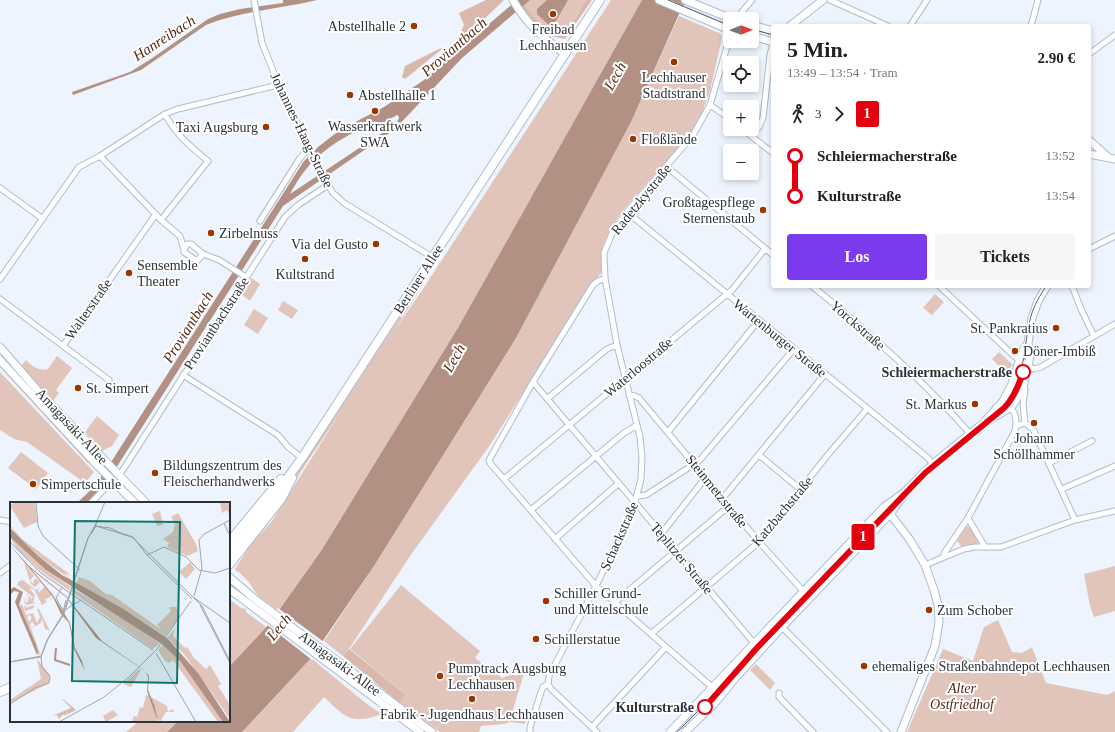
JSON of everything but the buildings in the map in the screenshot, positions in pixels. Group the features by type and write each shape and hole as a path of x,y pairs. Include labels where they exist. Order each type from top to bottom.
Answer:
{"main road":[{"name":"Berliner Allee","path":"230,553 251,528 301,459 600,0"},
{"path":"230,541 274,487 301,459"},
{"path":"230,564 282,498 301,459"},
{"path":"0,692 10,687"}],"street":[{"name":"Johannes-Haag-Straße","path":"254,0 262,43 278,85 333,194 344,203 432,257"},
{"path":"659,0 723,27"},
{"path":"685,0 723,16"},
{"path":"742,12 752,0"},
{"path":"793,24 823,0"},
{"path":"830,0 840,6 883,24"},
{"path":"911,24 927,0"},
{"path":"1032,24 1038,0"},
{"path":"514,1 528,23 566,54"},
{"path":"759,27 771,30"},
{"path":"1091,53 1115,35"},
{"path":"759,38 771,42"},
{"name":"Radetzkystraße","path":"605,278 604,253 613,231 627,212 693,135 710,105 727,48"},
{"path":"759,127 763,118 771,51"},
{"path":"0,279 80,167 100,156 165,114 178,109 278,85"},
{"path":"710,105 723,114"},
{"path":"161,220 208,161 183,140 171,125 165,114"},
{"path":"751,136 771,151"},
{"path":"1091,142 1112,158"},
{"path":"260,221 300,158 310,150"},
{"path":"1091,155 1112,158"},
{"path":"100,156 161,220 180,236 184,252 197,261 203,254"},
{"path":"667,166 771,254"},
{"name":"Proviantbachstraße","path":"117,474 183,376 244,276 290,212 328,185"},
{"path":"0,188 43,219"},
{"name":"Wartenburger Straße","path":"627,212 928,458 933,464"},
{"name":"Walterstraße","path":"63,346 156,214"},
{"path":"1091,248 1115,236"},
{"path":"184,250 186,246 191,244 203,254 219,260 244,276"},
{"name":"Waterloostraße","path":"504,479 732,290 765,249"},
{"path":"605,278 598,280 593,285 533,382 489,460 490,464 596,586 712,687"},
{"name":"Schackstraße","path":"530,732 530,727 543,686 548,684 549,676 596,586 635,503 640,478 642,456 640,437 617,345 605,278"},
{"name":"Yorckstraße","path":"814,288 883,346 946,408 970,434"},
{"path":"941,288 973,319 1020,360 1034,369 1041,367 1115,324"},
{"path":"670,732 884,507 905,492 933,464 980,426 1011,407 1018,398 1023,387 1030,356 1028,343 1032,318 1046,288"},
{"path":"1073,288 1094,336"},
{"path":"0,300 109,380"},
{"path":"668,432 759,320"},
{"path":"980,426 1003,401 1012,384 1022,352 1028,343"},
{"path":"547,399 607,349 617,345"},
{"name":"Amagasaki-Allee","path":"0,347 39,392 145,502"},
{"path":"637,496 647,494 695,465 794,349"},
{"name":"Amagasaki-Allee","path":"0,360 111,480 134,502"},
{"path":"724,498 825,374"},
{"path":"183,376 278,435 301,459"},
{"name":"Teplitzer Straße","path":"533,382 754,643"},
{"path":"1023,387 1025,390 1023,404 1025,423 1033,429 1075,520"},
{"name":"Steinmetzstraße","path":"629,395 639,398 724,498 759,542 804,592"},
{"path":"944,557 945,552 968,518 1015,431 1015,412 1003,401"},
{"name":"Katzbachstraße","path":"651,634 759,542 800,489 867,408"},
{"path":"1016,426 1025,423"},
{"path":"531,510 595,456 624,433 637,425"},
{"path":"1049,463 1092,441"},
{"path":"759,455 800,489"},
{"path":"1062,490 1115,466"},
{"path":"662,533 706,477"},
{"path":"92,502 111,480"},
{"path":"555,539 619,483"},
{"path":"685,732 714,704 737,676 782,627 891,514 905,492"},
{"path":"614,603 730,506"},
{"path":"884,507 910,540 925,565 938,605 939,622 935,646 901,732"},
{"path":"925,565 964,549 1001,547 1075,520 1115,511"},
{"path":"968,518 985,547"},
{"path":"0,520 10,522"},
{"path":"0,573 10,566"},
{"name":"Amagasaki-Allee","path":"230,578 254,603"},
{"name":"Amagasaki-Allee","path":"230,590 254,603 332,662 420,732"},
{"path":"782,627 887,732"},
{"path":"592,728 666,647"},
{"name":"Amagasaki-Allee","path":"332,662 432,732"},
{"path":"548,684 551,689 597,732"},
{"path":"779,693 779,697 813,732"}],"green space":[{"name":"Freibad Lechhausen","path":"518,0 586,0 565,36 558,35 545,28 533,18"},
{"path":"611,0 642,0 459,326 321,551 278,611 258,596 248,581 235,569 249,547 234,567 232,567 293,479 424,280 422,286 396,328 423,289","holes":["342,410 272,521 256,539 282,504 302,470"]},
{"path":"679,16 719,33 722,36 710,91 700,118 689,136 625,208 611,227 601,253 601,273 592,284 490,445 410,556 343,656 324,641 374,566 516,338 631,122"},
{"path":"251,278 260,284 250,301 241,294"},
{"path":"935,294 944,302 932,315 923,308"},
{"path":"283,301 298,310 292,319 278,310"},
{"path":"254,309 268,318 258,334 244,325"},
{"path":"999,352 1013,365 1005,372 992,359"},
{"path":"57,356 72,368 56,390 59,393 53,401 21,366 26,360 36,368 48,369"},
{"path":"0,364 91,463 88,463 0,367"},
{"path":"0,372 94,472 85,483 27,442 14,439 0,430"},
{"path":"97,416 119,435 112,446 102,451 85,432"},
{"path":"21,452 48,473 36,489 8,468"},
{"path":"966,527 970,527 978,541 977,544 962,547 957,541"},
{"path":"1115,566 1115,611 1094,617 1090,606 1084,574"},
{"path":"401,585 480,651 475,658 502,678 525,670 513,710 527,714 525,724 510,722 481,726 479,732 440,732 400,703 406,695 350,649"},
{"path":"230,600 241,608 246,609 246,612 266,627 230,666"},
{"name":"Alter Ostfriedhof","path":"998,620 1012,652 1022,653 1032,647 1046,683 1107,695 1115,691 1115,732 907,732 943,649 973,661 984,627"},
{"path":"311,658 368,705 382,714 363,719 350,718 344,715 324,697 293,732 242,732"},
{"path":"756,664 775,683 770,690 750,670"},
{"path":"138,722 177,722 167,732 126,732"}],"shaded area":[{"path":"486,0 504,0 479,24 457,40 464,25 459,13"},
{"path":"586,0 592,0 565,39 551,36 532,20 522,7 524,5 542,25 548,29 560,32 572,23"},
{"path":"441,48 442,49 405,79 402,77 405,66"},
{"path":"349,649 406,695 400,703 343,656"}],"water":[{"path":"283,0 317,0 233,16 206,25 141,70 73,95 72,92 130,72 208,19 240,9 283,3"},
{"path":"517,0 530,0 462,58 395,129 283,206 118,465 91,499 87,502 78,502 94,487 113,459 304,161 318,147 340,130 384,107 424,80","holes":["393,112 397,112 399,118 391,127 290,194 304,171 325,150 359,129"]},
{"path":"547,0 568,0 554,24 550,26 537,14 537,9"},
{"name":"Lech","path":"642,0 687,0 680,12 631,122 516,338 374,566 311,658 242,732 167,732 177,722 230,722 230,666 269,624 321,551 459,326"}],"pier":[{"path":"278,608 324,642 312,660 266,624"}],"waterway":[{"name":"Proviantbach","path":"378,122 397,112 400,107"},
{"name":"Proviantbach","path":"360,128 372,125"}],"tram line":[{"path":"668,0 723,23"},
{"path":"759,31 771,34"},
{"path":"677,732 707,702 808,591 924,471 1001,409 1009,398 1020,376 1031,316 1035,304 1045,288"},
{"name":"1","path":"705,707 756,649 934,464 999,414 1008,405 1013,398 1023,372"}],"place":[{"name":"Freibad Lechhausen","path":"553,14"},
{"name":"Abstellhalle 2","path":"414,26"},
{"name":"Lechhauser Stadtstrand","path":"674,62"},
{"name":"Abstellhalle 1","path":"350,95"},
{"name":"Wasserkraftwerk SWA","path":"375,111"},
{"name":"Taxi Augsburg","path":"266,127"},
{"name":"Floßlände","path":"633,139"},
{"name":"Großtagespflege Sternenstaub","path":"763,210"},
{"name":"Zirbelnuss","path":"211,233"},
{"name":"Via del Gusto","path":"376,244"},
{"name":"Kultstrand","path":"305,259"},
{"name":"Sensemble Theater","path":"129,273"},
{"name":"St. Pankratius","path":"1056,328"},
{"name":"Döner-Imbiß","path":"1015,351"},
{"name":"Schleiermacherstraße","path":"1023,372"},
{"name":"St. Simpert","path":"78,388"},
{"name":"St. Markus","path":"975,404"},
{"name":"Johann Schöllhammer","path":"1034,423"},
{"name":"Bildungszentrum des Fleischerhandwerks","path":"155,473"},
{"name":"Simpertschule","path":"33,484"},
{"name":"Schiller Grund- und Mittelschule","path":"546,601"},
{"name":"Zum Schober","path":"929,610"},
{"name":"Schillerstatue","path":"536,639"},
{"name":"ehemaliges Straßenbahndepot Lechhausen","path":"864,666"},
{"name":"Pumptrack Augsburg Lechhausen","path":"440,676"},
{"name":"Fabrik - Jugendhaus Lechhausen","path":"472,699"},
{"name":"Kulturstraße","path":"705,707"}],"water label":[{"name":"Hanreibach","path":"164,38"}]}
